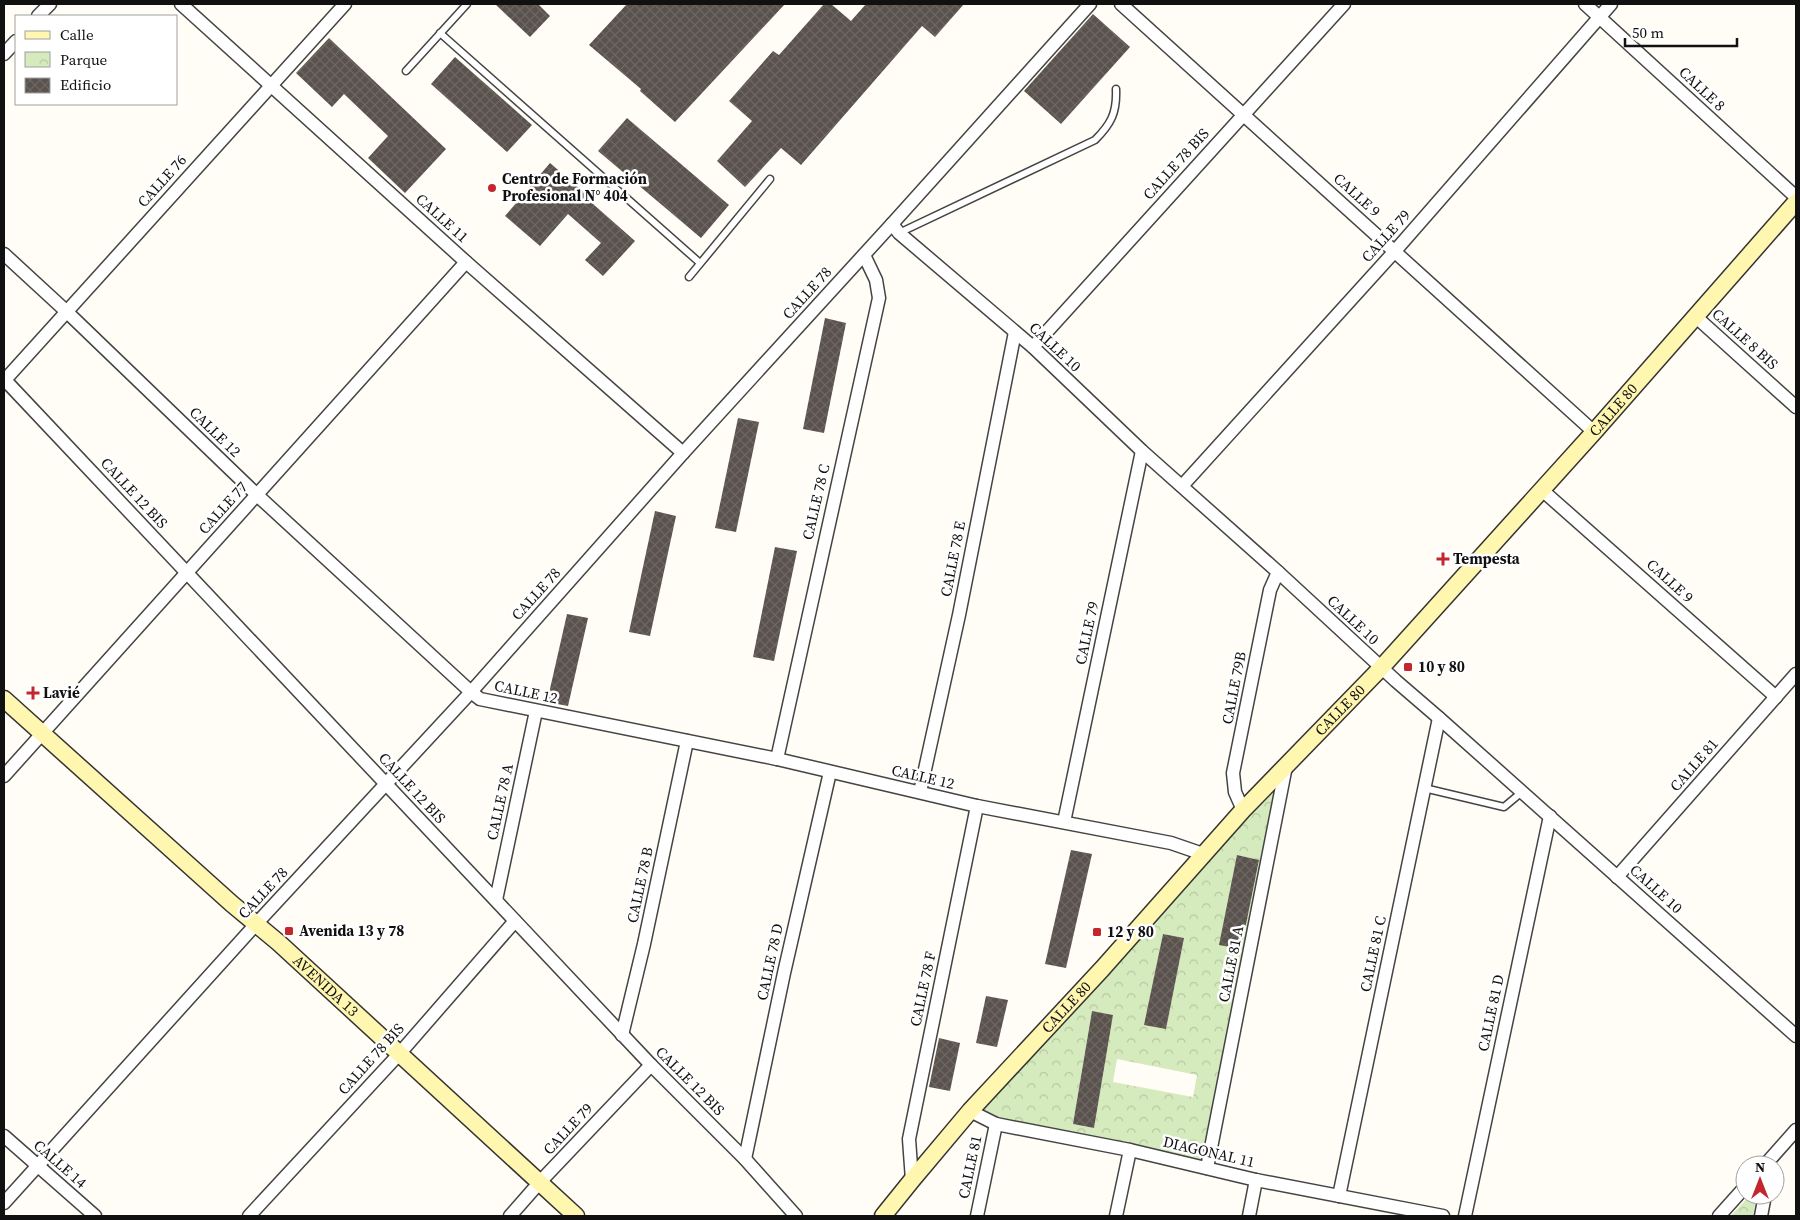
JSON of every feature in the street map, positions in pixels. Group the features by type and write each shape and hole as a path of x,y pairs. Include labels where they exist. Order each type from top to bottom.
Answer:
{"street":[{"path":"39,15 50,4"},
{"name":"CALLE 11","path":"181,4 466,262 683,453"},
{"name":"CALLE 76","path":"4,381 345,4"},
{"name":"CALLE 78","path":"4,1203 257,923 471,692 683,453 864,255 896,228 1090,4"},
{"name":"CALLE 9","path":"1121,4 1594,432"},
{"name":"CALLE 78 BIS","path":"1033,347 1344,4"},
{"name":"CALLE 8","path":"1585,4 1796,197"},
{"name":"CALLE 79","path":"1182,486 1395,251 1611,4"},
{"path":"4,54 15,42"},
{"name":"CALLE 80","path":"883,1216 970,1111 1102,968 1242,810 1381,668 1594,432 1796,202"},
{"name":"CALLE 10","path":"896,228 1033,347 1142,451 1278,572 1381,668 1796,1036"},
{"name":"CALLE 12","path":"4,254 257,495 480,699 777,760 978,806 1172,843 1203,854"},
{"name":"CALLE 78 C","path":"777,760 879,298 876,280 864,255"},
{"name":"CALLE 77","path":"4,776 466,262"},
{"name":"CALLE 8 BIS","path":"1695,316 1796,407"},
{"name":"CALLE 78 E","path":"920,792 1015,332"},
{"name":"CALLE 12 BIS","path":"4,381 622,1035 745,1159 796,1216"},
{"name":"CALLE 79","path":"1064,822 1142,451"},
{"name":"CALLE 9","path":"1542,490 1776,697"},
{"name":"CALLE 79B","path":"1242,810 1235,792 1233,773 1270,590 1278,572"},
{"name":"CALLE 81","path":"1617,877 1796,674"},
{"name":"AVENIDA 13","path":"4,699 232,904 257,923 576,1216"},
{"name":"CALLE 78 A","path":"496,900 536,711"},
{"name":"CALLE 81 C","path":"1339,1196 1439,718"},
{"name":"CALLE 78 B","path":"622,1035 646,935 687,742"},
{"name":"CALLE 81 A","path":"1207,1168 1286,766"},
{"name":"CALLE 78 D","path":"745,1159 784,973 830,772"},
{"name":"CALLE 78 F","path":"912,1180 909,1139 978,806"},
{"name":"CALLE 81 D","path":"1465,1216 1550,816"},
{"name":"CALLE 78 BIS","path":"249,1216 400,1053 515,921"},
{"name":"CALLE 79","path":"510,1216 651,1065"},
{"name":"DIAGONAL 11","path":"970,1111 996,1124 1130,1150 1256,1180 1339,1196 1385,1210 1442,1216"},
{"name":"CALLE 81","path":"977,1216 996,1124"},
{"path":"1776,1155 1796,1130"},
{"name":"CALLE 14","path":"4,1136 95,1216"},
{"path":"1116,1216 1130,1150"},
{"path":"1249,1216 1256,1180"},
{"path":"1719,1216 1735,1198"}],"lane":[{"path":"406,71 467,4"},
{"path":"440,33 700,263"},
{"path":"896,228 1095,140 1106,129 1112,119 1116,104 1116,89"},
{"path":"689,276 770,179"},
{"path":"1424,788 1504,807 1522,792"}],"green space":[{"path":"1286,765 1207,1168 996,1124 970,1111","holes":["1237,855 1259,860 1241,948","1163,934 1184,938 1166,1028 1145,1024","1092,1011 1113,1015 1094,1128 1073,1124","1117,1059 1197,1075 1193,1097 1113,1082"]},
{"path":"1741,1205 1755,1205 1753,1216 1731,1216"}],"building":[{"path":"495,4 538,4 550,16 530,37"},
{"path":"627,4 785,4 675,122 640,91 641,89 589,45"},
{"path":"824,4 831,4 851,21 866,4 964,4 935,37 922,26 801,165 781,148 745,187 717,161 752,121 729,101 773,51 779,55"},
{"path":"1093,14 1130,47 1061,124 1024,91"},
{"path":"329,38 446,149 405,193 368,158 388,136 344,94 332,107 296,73"},
{"path":"455,57 532,125 507,152 431,84"},
{"path":"627,118 729,205 701,238 598,151"},
{"path":"550,163 635,241 603,276 585,260 601,243 568,214 540,246 505,216"},
{"path":"825,318 846,323 824,433 803,429"},
{"path":"738,418 759,422 736,532 715,528"},
{"path":"655,511 676,516 650,636 629,632"},
{"path":"775,547 797,551 774,661 753,657"},
{"path":"567,614 588,618 568,706 547,702"},
{"path":"1071,850 1092,854 1066,968 1045,964"},
{"path":"1237,855 1259,860 1241,949 1219,945"},
{"path":"1163,934 1184,938 1166,1029 1144,1025"},
{"path":"986,996 1008,1000 997,1047 976,1043"},
{"path":"1092,1011 1113,1015 1094,1128 1073,1124"},
{"path":"939,1038 960,1043 950,1091 929,1087"}],"place":[{"name":"Centro de Formación Profesional N° 404","path":"492,188"},
{"name":"Tempesta","path":"1443,559"},
{"name":"10 y 80","path":"1408,667"},
{"name":"Lavié","path":"33,693"},
{"name":"Avenida 13 y 78","path":"289,931"},
{"name":"12 y 80","path":"1097,932"}]}
